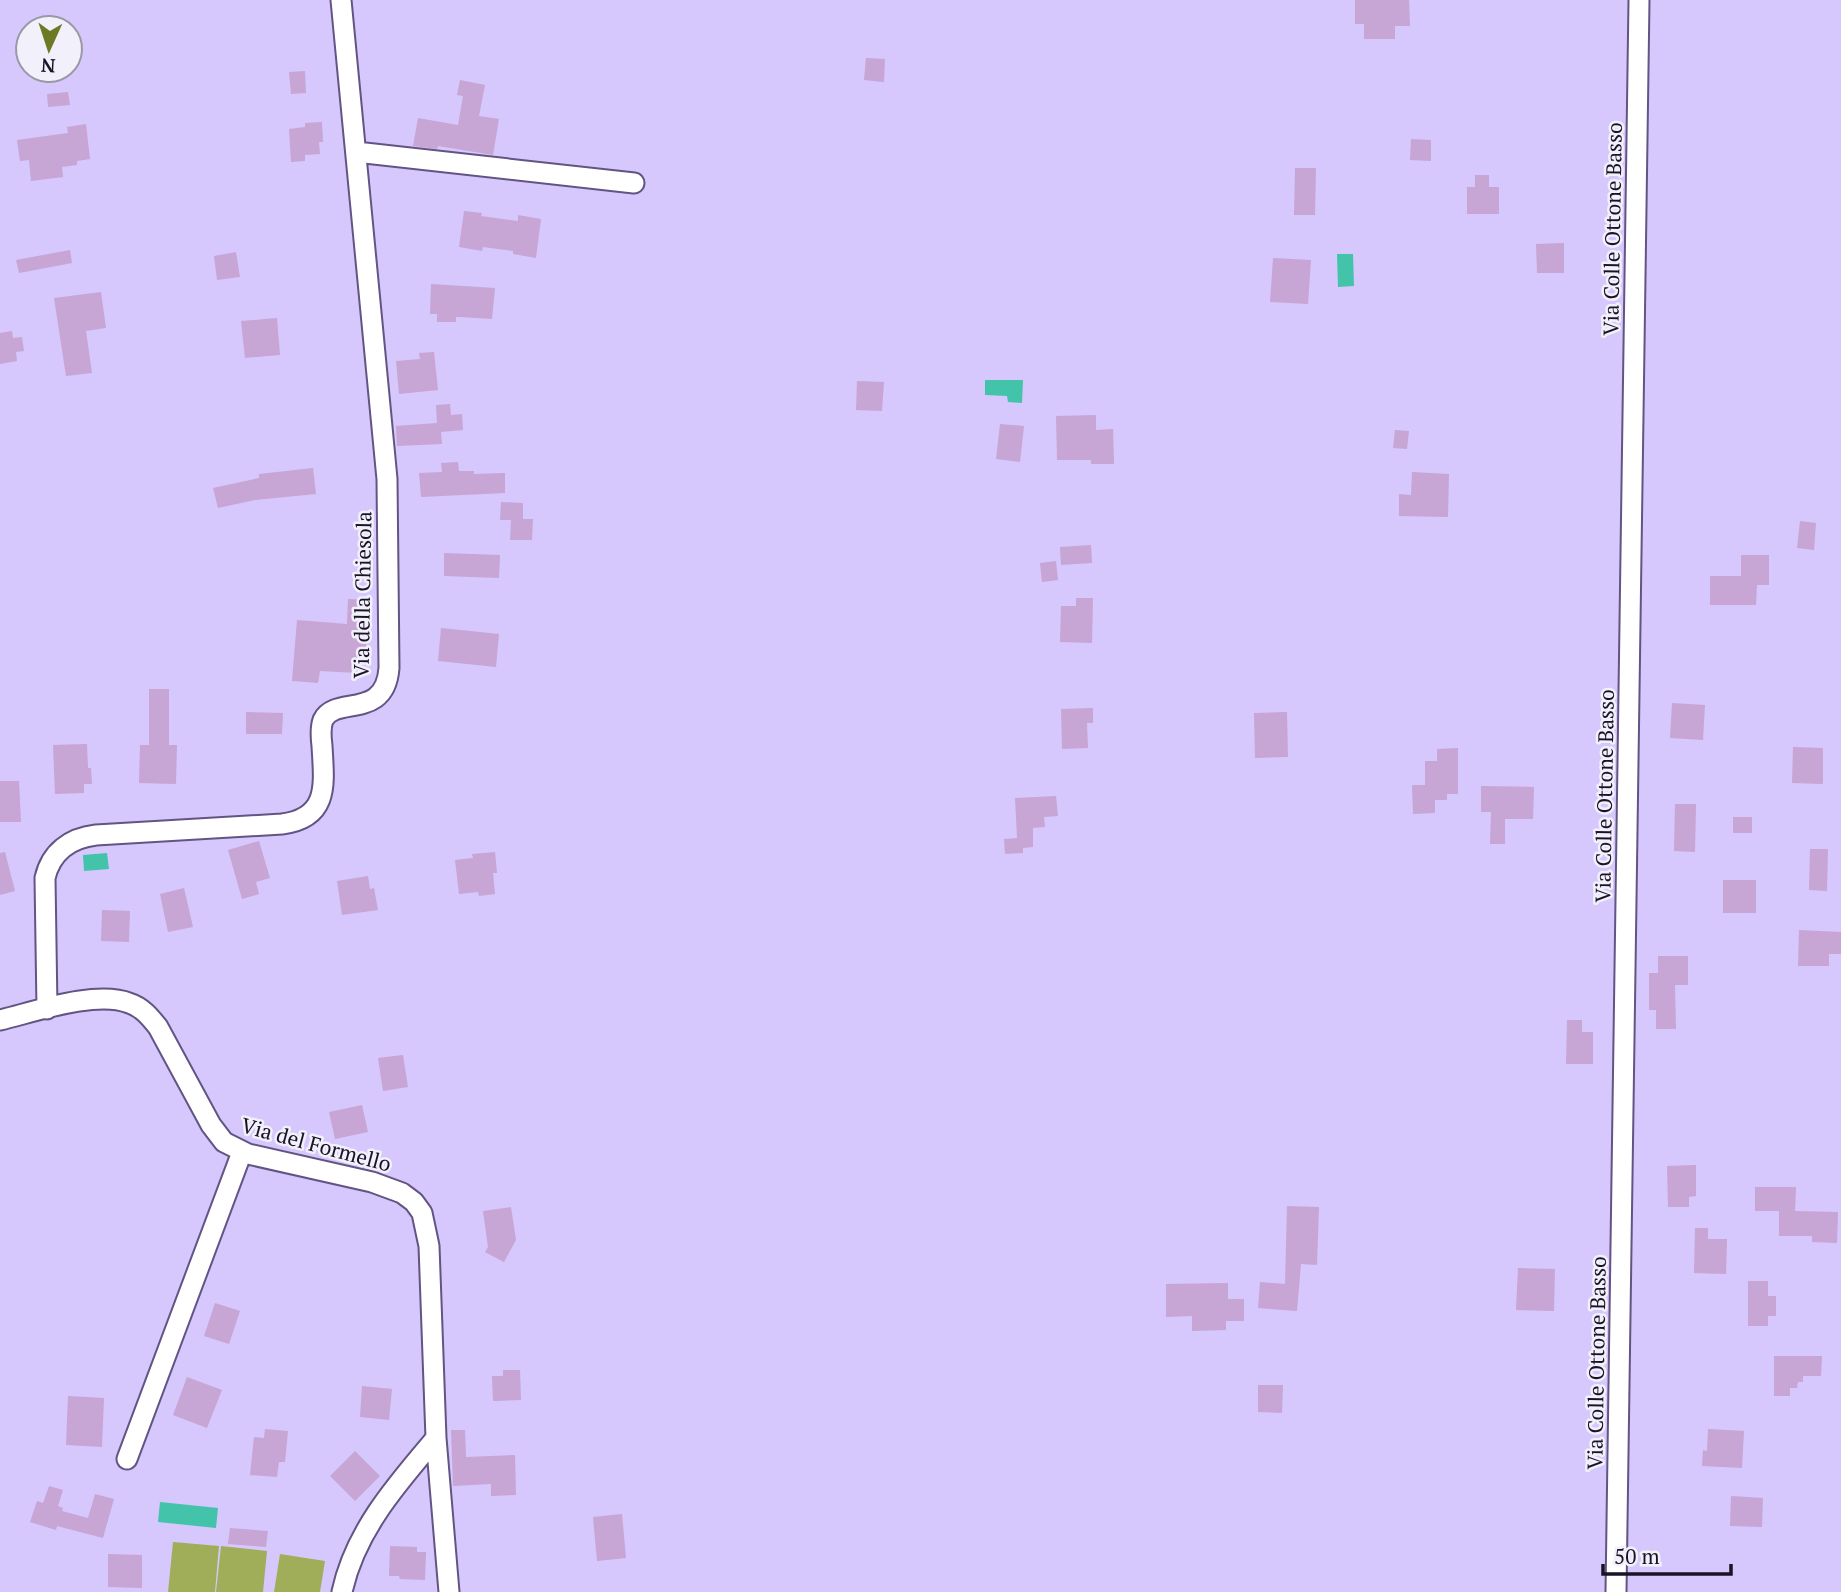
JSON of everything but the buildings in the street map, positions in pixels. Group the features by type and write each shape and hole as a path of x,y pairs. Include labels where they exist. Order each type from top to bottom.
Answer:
{"street":[{"name":"Via della Chiesola","path":"47,1009 46,878 51,860 58,851 78,839 96,835 299,821 313,811 321,798 321,734 326,715 363,704 376,697 386,685 389,629 387,478 341,0"},
{"name":"Via Colle Ottone Basso","path":"1616,1592 1639,0"},
{"path":"356,152 634,183"},
{"name":"Via del Formello","path":"0,1020 47,1009 110,1000 128,1002 142,1010 165,1038 213,1129 224,1142 242,1152 381,1185 402,1193 418,1207 425,1224 429,1246 436,1438 449,1592"},
{"path":"127,1459 242,1152"},
{"path":"342,1592 353,1555 365,1532 399,1482 436,1438"}],"shaded area":[{"path":"1337,254 1353,254 1354,286 1338,287"},
{"path":"985,380 1023,380 1022,403 1008,402 1007,396 985,395"},
{"path":"107,853 109,869 84,871 83,855"},
{"path":"160,1502 218,1508 216,1528 158,1522"},
{"path":"173,1542 219,1546 215,1592 168,1592"},
{"path":"221,1546 267,1551 263,1592 216,1592"},
{"path":"280,1554 325,1561 320,1592 274,1592"}]}
